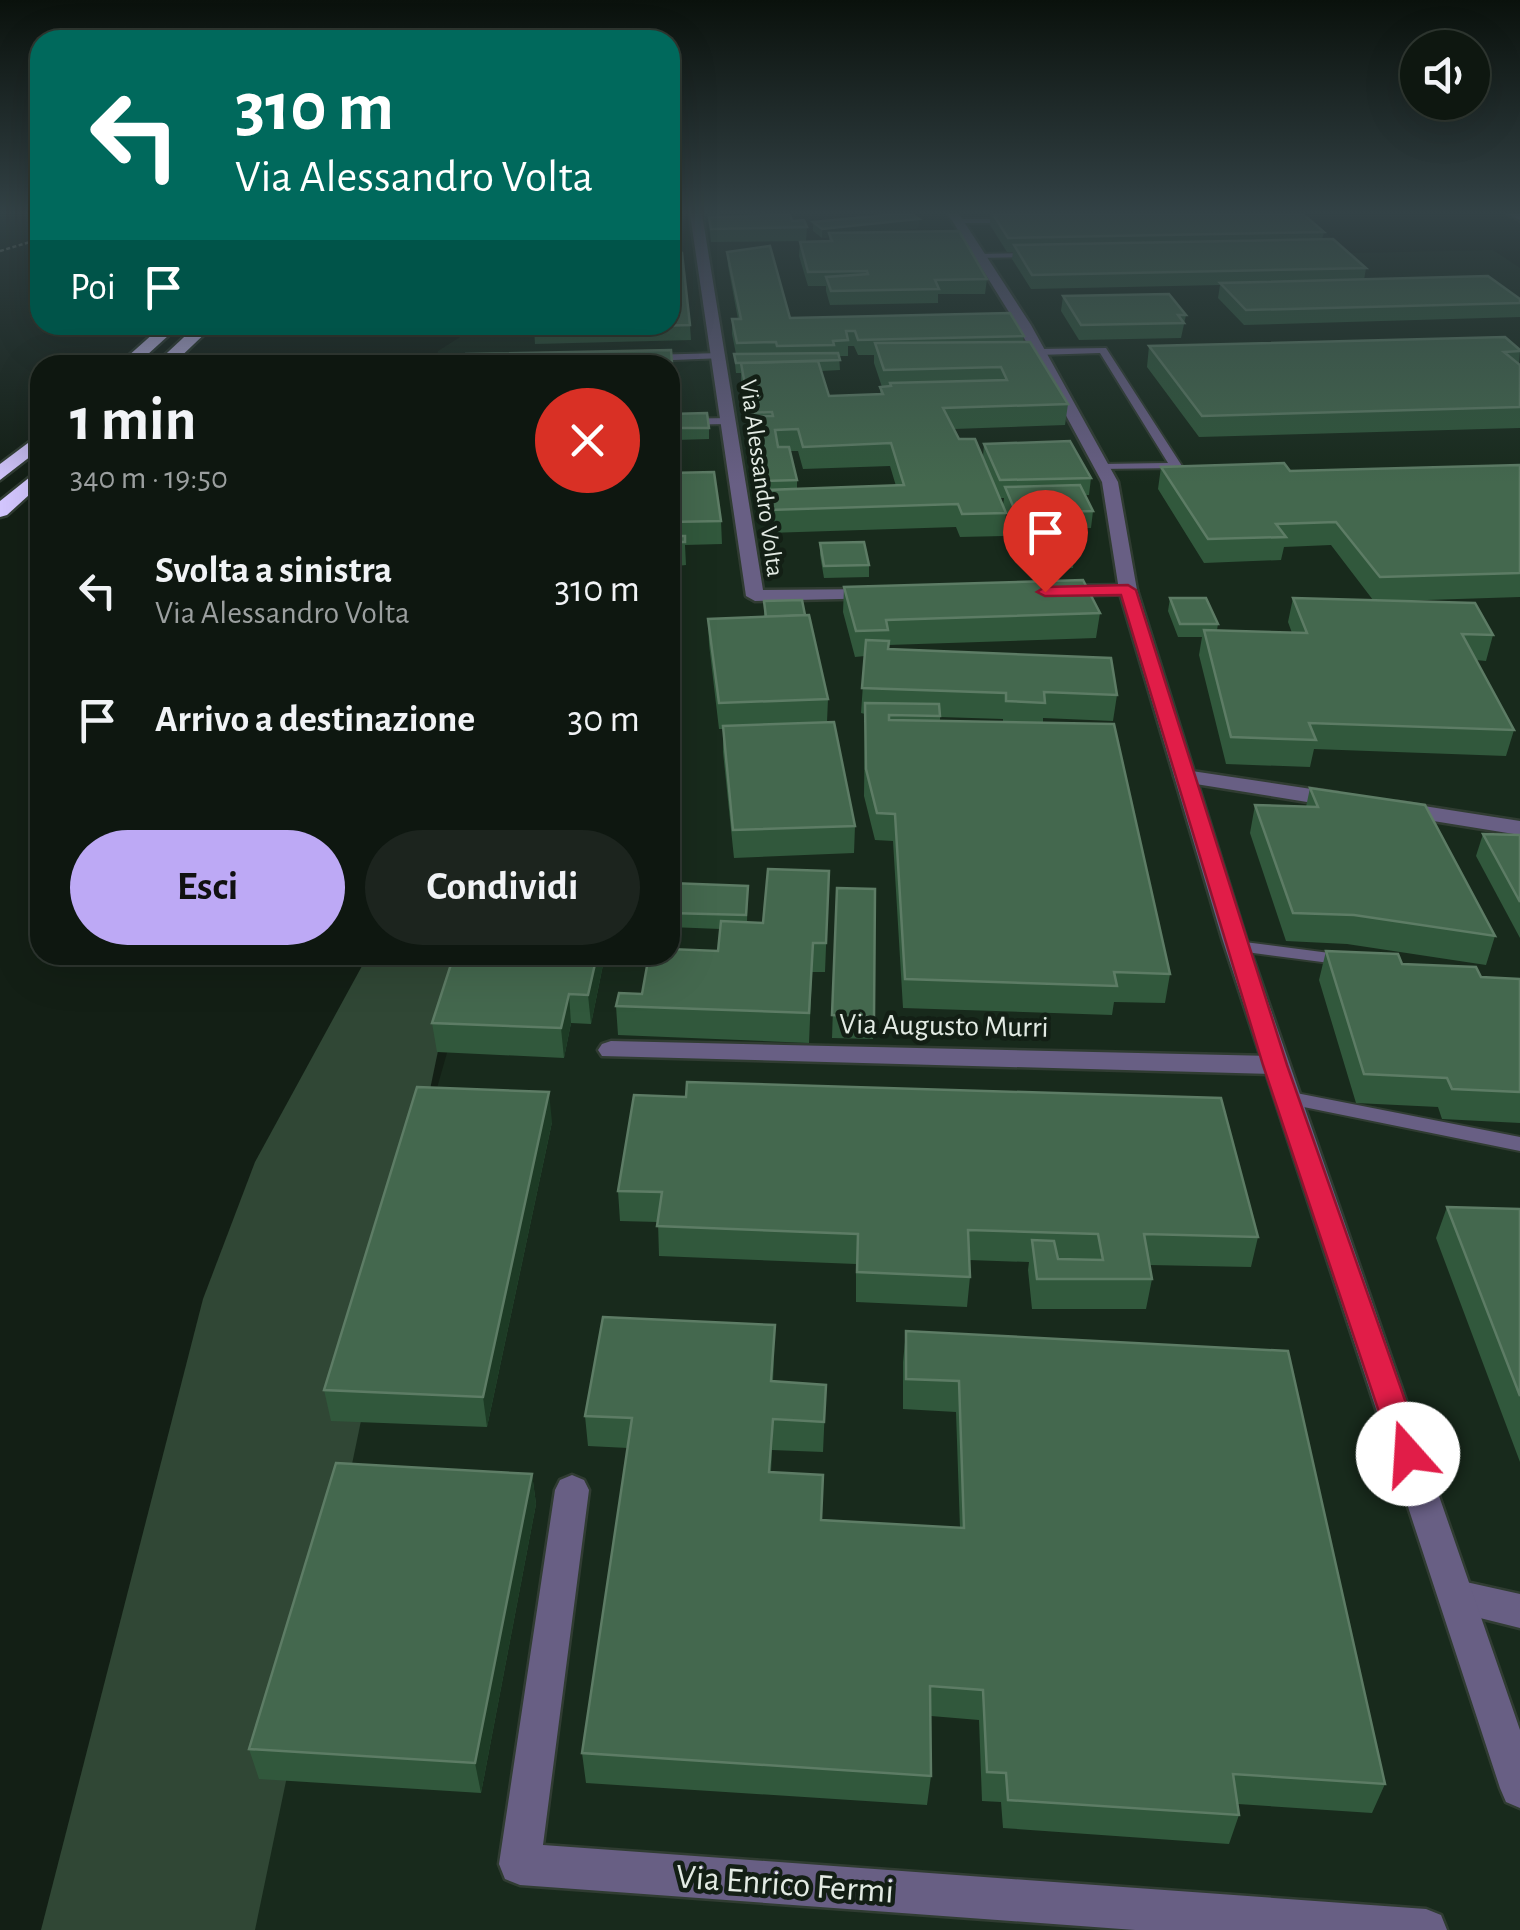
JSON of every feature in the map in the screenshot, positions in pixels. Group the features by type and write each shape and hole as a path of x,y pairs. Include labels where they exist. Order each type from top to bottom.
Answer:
{"highway":[{"path":"138,355 160,335"},
{"path":"173,355 195,335"},
{"path":"0,474 30,448"},
{"path":"0,511 30,484"}],"street":[{"name":"Via Alessandro Volta","path":"711,304 755,596 889,594"},
{"path":"1007,304 1110,482 1128,590 1237,946 1520,1788"},
{"path":"1042,592 1128,590"},
{"path":"1185,776 1520,828"},
{"name":"Via Augusto Murri","path":"611,1050 1275,1065"},
{"name":"Via Enrico Fermi","path":"572,1490 520,1864 1426,1930"},
{"path":"1458,1596 1520,1612"}],"lane":[{"path":"1038,352 1103,350 1176,466 1101,467"},
{"path":"680,357 720,355"},
{"path":"680,422 730,421"},
{"path":"1237,946 1372,964"},
{"path":"1286,1097 1520,1144"}],"shaded area":[{"path":"680,304 1520,304 1520,1930 241,1930 299,1570 472,965 680,965 680,355 437,355 463,335 680,335"},
{"path":"363,965 456,965 255,1930 41,1930 203,1299 255,1162"}],"building":[{"path":"680,304 688,304 690,325 680,325"},
{"path":"738,304 786,304 790,318 1010,313 1024,336 858,340 855,331 846,331 848,340 833,341 834,345 777,346 776,342 737,343 732,319 741,319"},
{"path":"1068,304 1177,304 1186,315 1178,315 1184,323 1081,325"},
{"path":"1240,304 1478,304 1246,310"},
{"path":"1505,337 1520,350 1504,352 1520,365 1520,407 1202,416 1149,346"},
{"path":"1030,342 1068,404 943,408 959,439 975,439 1006,513 962,514 958,504 769,510 766,490 904,485 891,443 803,447 798,429 775,430 778,447 789,447 797,480 764,481 751,416 773,416 772,412 750,413 741,363 818,361 829,396 883,394 880,387 891,386 890,383 1007,380 1001,367 884,370 875,343"},
{"path":"671,350 671,355 466,355"},
{"path":"838,353 840,360 736,363 734,354"},
{"path":"707,413 709,428 680,428 680,414"},
{"path":"1070,441 1091,478 1000,480 984,444"},
{"path":"1284,463 1290,471 1520,465 1520,573 1380,577 1336,522 1276,524 1286,537 1208,539 1161,467"},
{"path":"714,472 721,521 680,522 680,473"},
{"path":"1080,485 1093,511 1016,513 1005,487"},
{"path":"1062,535 1074,556 1036,558 1024,537"},
{"path":"864,542 869,565 824,566 820,543"},
{"path":"1083,580 1100,613 886,620 888,630 856,631 844,587"},
{"path":"1170,598 1206,598 1218,624 1180,624"},
{"path":"1293,598 1475,603 1493,635 1462,634 1514,730 1309,723 1316,740 1231,737 1204,630 1307,633"},
{"path":"802,600 805,615 766,617 764,601"},
{"path":"809,615 828,699 719,703 708,619"},
{"path":"866,640 889,641 888,649 1111,658 1117,695 1044,692 1045,703 1006,701 1006,693 862,688"},
{"path":"865,703 939,704 940,716 889,715 889,720 1114,724 1170,974 1114,972 1117,986 905,979 895,814 877,813 866,769"},
{"path":"834,722 855,826 733,830 723,726"},
{"path":"1310,788 1425,805 1495,936 1354,915 1293,913 1255,805 1318,807"},
{"path":"1483,834 1520,835 1520,902"},
{"path":"768,869 829,871 826,943 813,943 809,1013 616,1006 619,993 642,994 647,965 680,965 680,949 718,951 721,921 763,923"},
{"path":"680,883 748,886 746,915 680,913"},
{"path":"837,888 875,889 874,1017 832,1015"},
{"path":"1326,951 1398,954 1402,964 1476,967 1481,977 1520,979 1520,1092 1452,1089 1447,1078 1364,1074"},
{"path":"451,965 595,965 588,995 569,994 561,1028 432,1023"},
{"path":"687,1082 1221,1098 1258,1237 1144,1234 1152,1279 1037,1279 1032,1240 1054,1241 1058,1259 1103,1260 1098,1234 968,1230 970,1277 857,1272 858,1234 657,1226 662,1192 618,1191 634,1095 686,1097"},
{"path":"417,1087 549,1092 483,1397 324,1390"},
{"path":"1447,1207 1520,1209 1520,1396"},
{"path":"603,1317 775,1325 771,1381 826,1385 824,1422 773,1419 769,1472 823,1475 821,1520 964,1528 959,1381 906,1379 906,1331 1288,1351 1385,1784 1233,1774 1239,1815 1008,1800 1006,1773 987,1772 983,1690 930,1686 931,1776 582,1753 632,1418 585,1416"},
{"path":"336,1463 532,1474 475,1763 249,1749"}],"route":[{"path":"1045,592 1128,590 1275,1065 1408,1454"}]}
